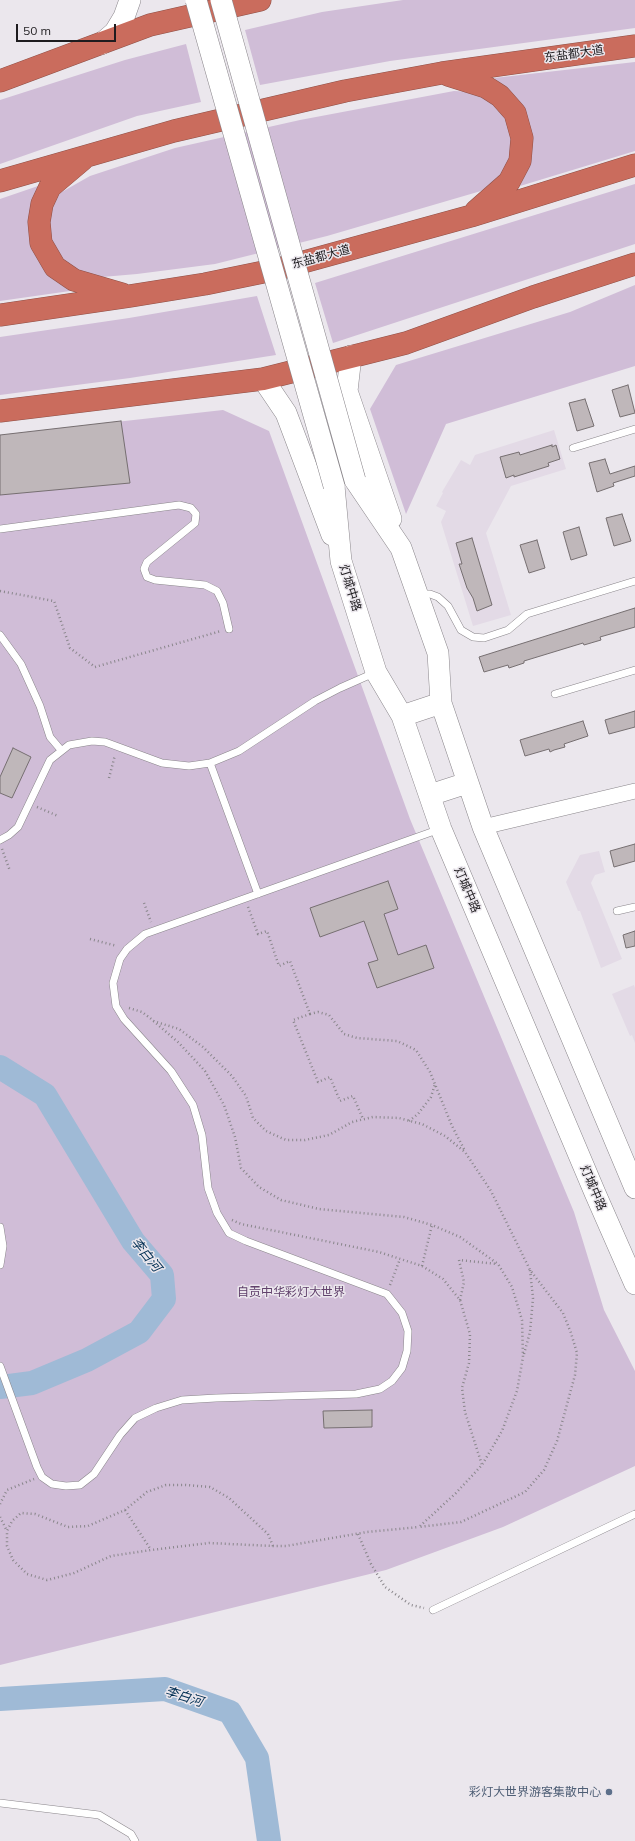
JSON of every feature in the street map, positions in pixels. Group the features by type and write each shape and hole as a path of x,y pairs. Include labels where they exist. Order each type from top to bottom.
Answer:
{"highway":[{"path":"0,81 150,25 260,0"},
{"name":"东盐都大道","path":"0,181 89,154 174,131 345,91 442,73 635,46"},
{"path":"442,73 486,87 500,96 515,113 522,138 520,161 509,182 471,216"},
{"path":"89,154 50,187 42,204 39,222 41,243 55,267 74,280 130,296"},
{"name":"东盐都大道","path":"0,315 205,284 278,269 471,216 635,165"},
{"path":"0,411 263,379 406,343 534,297 635,264"}],"main road":[{"path":"101,44 115,32 124,17 130,0"},
{"name":"灯城中路","path":"196,0 334,486 341,561 376,672 402,716 441,829 594,1193 635,1284"},
{"path":"221,0 355,480 401,548"},
{"path":"352,356 347,391 438,653 441,703 467,783 483,827 635,1188"},
{"path":"263,379 286,413 341,561"},
{"path":"402,716 441,703"},
{"path":"430,795 467,783"}],"street":[{"path":"483,827 635,791"}],"lane":[{"path":"573,448 635,429"},
{"path":"0,529 179,505 191,508 196,514 195,523 147,562 144,569 147,577 155,580 205,585 217,590 223,603 229,629"},
{"path":"418,594 430,594 438,597 448,606 461,630 473,638 484,638 508,630 527,614 635,581"},
{"path":"0,635 21,664 40,706 50,737 61,750"},
{"path":"555,694 635,670"},
{"path":"0,840 9,835 18,826 50,760 61,750 79,742 105,742 162,763 189,766 210,763 239,751 315,701 376,672"},
{"path":"210,763 258,894"},
{"path":"0,1366 25,1436 42,1477 52,1484 66,1486 80,1485 94,1474 120,1435 135,1418 156,1408 182,1400 356,1394 380,1389 392,1381 402,1368 408,1351 408,1331 402,1313 387,1294 246,1241 229,1233 217,1213 208,1188 202,1135 193,1105 171,1071 124,1020 116,1006 113,983 115,971 127,949 137,940 154,930 441,829"},
{"path":"617,911 635,907"},
{"path":"0,1227 3,1246 0,1265"},
{"path":"433,1610 635,1514"},
{"path":"0,1802 99,1815 130,1834 135,1841"}],"path":[{"path":"0,591 54,601 70,648 96,667 229,629"},
{"path":"109,778 118,746"},
{"path":"29,803 58,816"},
{"path":"0,845 10,871"},
{"path":"245,899 258,934 267,931 279,966 290,961 310,1014"},
{"path":"144,903 154,930"},
{"path":"90,939 127,949"},
{"path":"116,1006 131,1008 142,1012 154,1021 205,1071 224,1104 235,1137 241,1168 259,1187 281,1200 319,1209 404,1216 432,1225 460,1237 498,1264 512,1288 522,1320 523,1357"},
{"path":"273,1546 268,1534 229,1498 210,1487 166,1485 147,1492 125,1510 88,1526 68,1527 35,1514 21,1513 12,1521 7,1531 7,1546 13,1560 27,1574 47,1580 74,1573 111,1556 151,1550 208,1543 273,1546 286,1546 358,1534 461,1522 525,1492 544,1470 557,1441 575,1375 577,1353 563,1313 530,1270 491,1191 465,1152 452,1126 430,1072 416,1050 397,1041 357,1038 344,1034 329,1016 318,1012 293,1020 318,1082 330,1077 340,1101 353,1096 362,1120"},
{"path":"154,1021 179,1029 203,1047 232,1076 246,1096 253,1118 266,1131 286,1140 305,1140 329,1135 352,1122 373,1117 399,1118 422,1124 445,1136 465,1152"},
{"path":"409,1121 418,1114 431,1097 435,1083"},
{"path":"422,1266 432,1225"},
{"path":"387,1294 400,1259"},
{"path":"460,1300 464,1282 459,1260 498,1264"},
{"path":"419,1527 456,1493 482,1465 502,1431 517,1391 523,1357 530,1332 533,1298 530,1270"},
{"path":"0,1504 7,1490 42,1477"},
{"path":"125,1510 151,1550"},
{"path":"0,1517 7,1531"},
{"path":"358,1534 371,1564 385,1587 411,1605 433,1610"}],"shaded area":[{"path":"554,430 566,469 511,486 486,533 511,615 473,626 441,522 446,511 436,506 443,493 442,492 461,460 470,465 475,455"},
{"path":"599,851 605,872 595,875 591,883 622,959 601,968 580,911 578,911 566,882 580,855"},
{"path":"634,985 635,1043 632,1035 630,1036 612,994"}],"green space":[{"path":"403,0 635,0 635,28 390,61 260,85 245,30 322,12"},
{"path":"186,44 201,102 137,116 0,164 0,100 125,60"},
{"path":"635,62 635,151 520,186 531,163 508,89 494,78"},
{"path":"454,91 475,92 495,101 506,115 513,136 513,154 500,177 481,191 327,236 215,264 137,274 102,277 76,271 58,258 50,239 49,214 60,193 90,176 175,148 300,120"},
{"path":"635,184 635,244 333,343 315,283"},
{"path":"41,185 45,272 70,291 0,301 0,199"},
{"path":"635,285 635,366 446,424 406,514 370,409 396,365 570,312"},
{"path":"257,296 276,355 130,378 0,395 0,337 129,318"},
{"name":"自贡中华彩灯大世界","path":"223,410 269,431 410,819 574,1212 604,1310 635,1371 635,1466 503,1527 386,1570 0,1665 0,435"}],"building":[{"path":"628,385 635,413 620,417 612,390"},
{"path":"585,399 594,426 577,431 569,403"},
{"path":"121,421 130,483 0,495 0,435"},
{"path":"552,445 552,447 556,445 560,459 548,463 549,466 506,478 500,457 519,452 520,455"},
{"path":"605,459 610,474 635,466 635,476 613,483 614,486 597,492 589,463"},
{"path":"622,514 631,541 614,546 606,518"},
{"path":"579,527 587,555 571,560 563,532"},
{"path":"472,538 492,605 477,611 459,564 462,564 456,543"},
{"path":"537,540 545,568 529,573 520,545"},
{"path":"635,608 635,627 600,637 601,640 584,645 583,643 524,661 524,663 509,668 508,665 484,672 479,657"},
{"path":"635,711 635,727 609,734 605,720"},
{"path":"583,721 588,736 564,744 565,747 550,752 549,749 525,756 520,740"},
{"path":"13,748 31,757 12,798 0,793 0,777"},
{"path":"635,844 635,861 614,867 610,851"},
{"path":"388,881 398,909 384,914 398,955 426,945 434,968 377,988 368,963 378,960 364,921 320,937 310,908"},
{"path":"635,931 635,946 626,948 623,935"},
{"path":"372,1410 372,1427 324,1428 323,1411"}],"waterway":[{"name":"李白河","path":"0,1067 45,1095 133,1241 162,1275 164,1299 139,1332 87,1360 32,1383 0,1387"},
{"name":"李白河","path":"0,1699 165,1689 230,1712 257,1758 269,1841"}],"place":[{"name":"彩灯大世界游客集散中心","path":"609,1792"}]}
